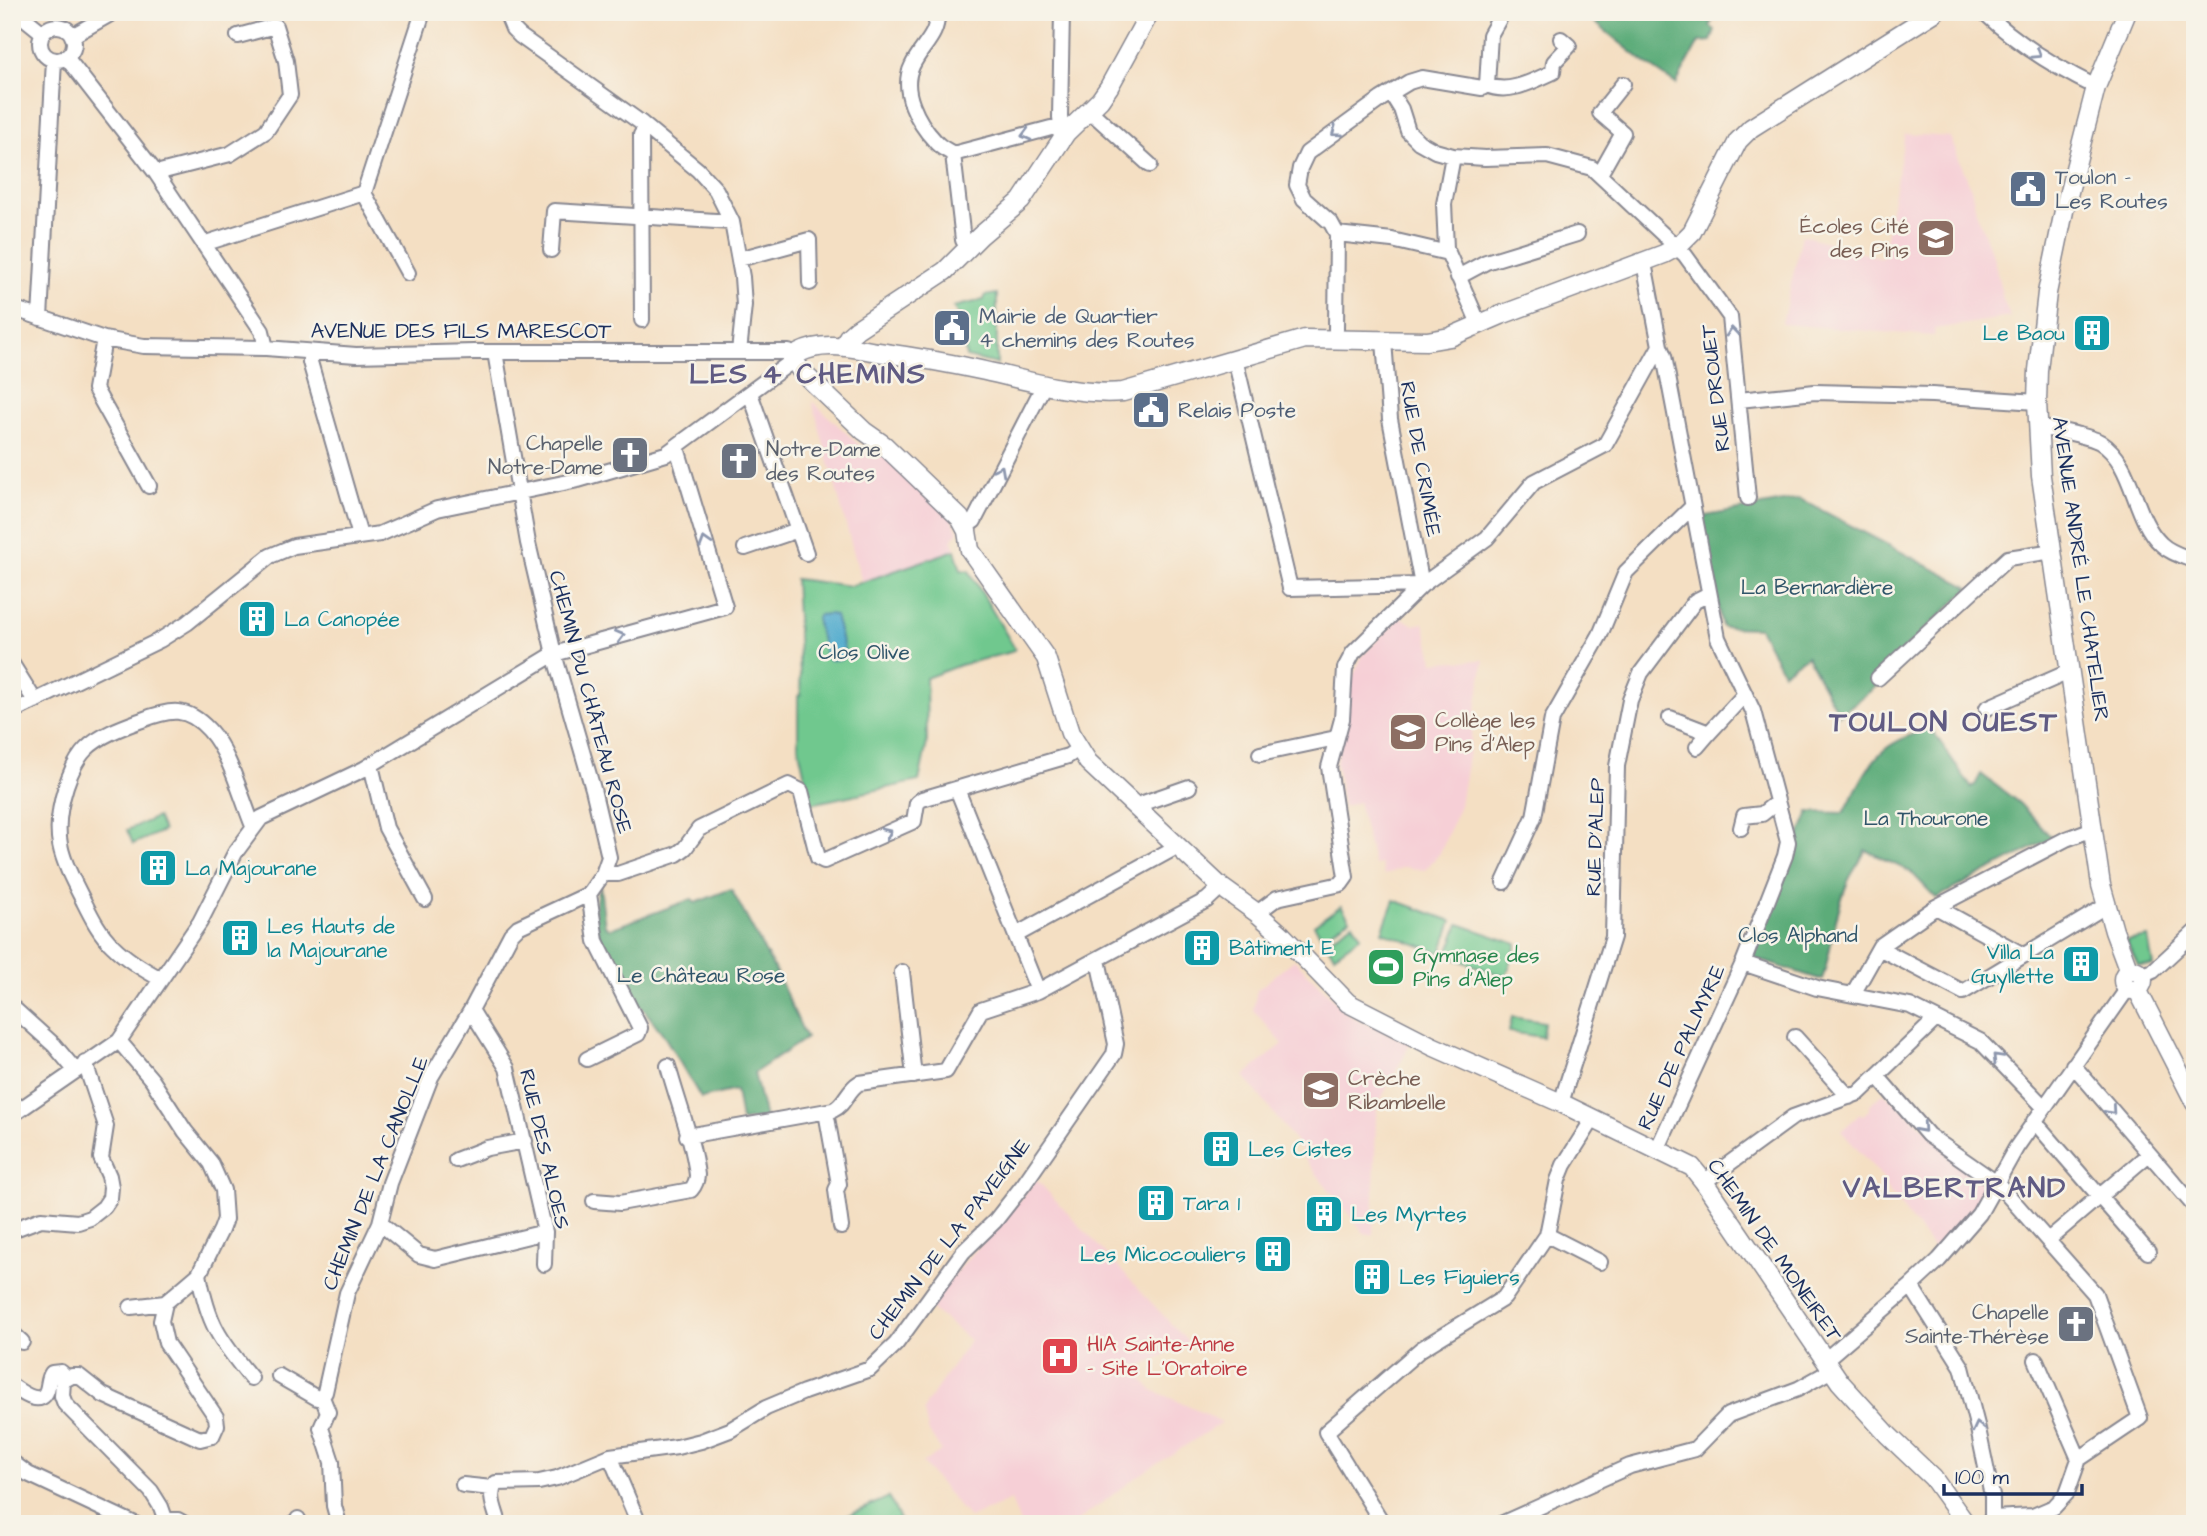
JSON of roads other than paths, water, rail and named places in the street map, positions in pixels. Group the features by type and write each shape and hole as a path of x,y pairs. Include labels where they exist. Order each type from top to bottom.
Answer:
{"main road":[{"path":"844,347 848,337 857,328 945,271 1021,201 1066,133 1090,111 1109,87 1150,12"},
{"path":"965,527 960,518 884,445 864,431 800,371 794,358 817,346 844,347 919,358 1044,385 1104,394 1123,392 1305,340 1438,340 1677,247 1692,232 1738,141 1751,128 1936,12"},
{"name":"AVENUE ANDRÉ LE CHATELIER","path":"2127,12 2096,87 2051,269 2040,348 2037,429 2041,475 2092,829 2107,909 2134,981 2195,1103"},
{"name":"CHEMIN DE MONEIRET","path":"965,527 970,550 1046,658 1070,733 1078,749 1098,773 1221,887 1257,913 1348,1003 1467,1056 1488,1070 1692,1167 1828,1365 1888,1435 1933,1478 1966,1524"}],"street":[{"path":"17,12 43,33"},
{"path":"72,36 114,12"},
{"path":"408,273 365,193 423,12"},
{"path":"506,12 513,29 520,36 646,127 709,181 732,222 739,259 744,305 739,352"},
{"path":"1062,12 1060,117 1061,126 1066,133"},
{"path":"1487,85 1490,35 1503,12"},
{"path":"1983,12 2025,47 2096,87"},
{"path":"941,15 935,33 911,66 907,82 915,112 936,143 953,154 1051,128 1059,128 1066,133"},
{"path":"40,318 60,59 74,46 72,36 59,26 43,33 40,42 42,51 60,59 135,145 262,331 266,348"},
{"path":"156,173 230,154 266,131 290,95 286,61 275,26 238,36"},
{"path":"1487,85 1506,89 1532,82 1553,72 1554,62 1569,46 1561,39"},
{"path":"1336,330 1337,234 1331,223 1304,198 1297,185 1300,168 1307,153 1409,82 1422,78 1482,88 1487,85"},
{"path":"1600,174 1623,132 1600,113 1623,84"},
{"path":"1391,93 1401,109 1408,131 1419,142 1435,151 1453,156 1444,204 1448,253 1479,324"},
{"path":"1090,111 1150,165"},
{"path":"642,320 641,135 646,127"},
{"path":"953,154 963,240 969,249"},
{"name":"RUE DROUET","path":"1453,156 1547,156 1592,168 1685,255 1730,317 1748,498"},
{"path":"203,244 365,193"},
{"path":"551,250 554,211 732,222"},
{"path":"1337,234 1392,240 1448,253"},
{"path":"1458,277 1486,262 1577,234"},
{"path":"739,259 809,240 810,283"},
{"name":"RUE DE PALMYRE","path":"1644,262 1718,638 1753,710 1788,842 1785,856 1743,962 1657,1150"},
{"name":"AVENUE DES FILS MARESCOT","path":"12,308 104,339 144,346 266,348 356,355 739,352 794,358"},
{"path":"104,339 95,389 149,486"},
{"name":"RUE DE CRIMÉE","path":"1384,341 1390,419 1422,585"},
{"path":"1257,913 1276,898 1341,884 1346,877 1329,767 1342,719 1345,668 1353,653 1422,585 1487,538 1534,482 1605,445 1660,346"},
{"name":"CHEMIN DU CHÂTEAU ROSE","path":"495,352 527,543 609,857 603,874"},
{"path":"310,353 310,362 360,536"},
{"path":"12,712 160,640 187,623 270,556 294,546 380,534 437,509 578,480 666,454 794,358"},
{"path":"1235,359 1290,588 1422,585"},
{"path":"965,527 974,521 1044,385"},
{"path":"1739,400 1815,392 1931,395 2037,402"},
{"path":"750,393 806,553"},
{"path":"2037,429 2049,428 2080,435 2098,440 2107,447 2120,464 2144,521 2153,535 2172,552 2195,561"},
{"path":"16,1107 118,1041 203,917 236,853 261,818 371,765 554,654 725,607 677,448"},
{"path":"1504,882 1534,817 1552,719 1600,635 1626,572 1692,507"},
{"path":"745,548 798,530"},
{"path":"1878,678 2008,558 2053,551"},
{"name":"RUE D'ALEP","path":"1561,1103 1613,937 1617,766 1630,699 1642,673 1695,601 1709,594"},
{"path":"12,664 35,701"},
{"path":"1987,708 2071,671"},
{"path":"1697,747 1745,694"},
{"path":"161,979 134,964 112,946 97,928 64,863 57,825 59,809 70,774 85,749 109,733 166,711 179,710 209,731 225,756 253,826"},
{"path":"1670,718 1709,733"},
{"path":"1260,754 1336,738"},
{"path":"587,1059 638,1034 640,1028 596,942 589,894 603,874 618,874 677,854 685,848 699,828 789,785 801,791 818,858 824,861 914,821 917,803 922,799 1068,756 1078,749"},
{"path":"371,765 386,828 425,899"},
{"path":"1139,809 1143,803 1189,787"},
{"path":"957,789 1038,991"},
{"path":"1741,828 1744,816 1762,814 1776,803"},
{"path":"1853,995 1879,948 1936,906 2085,830 2092,829"},
{"path":"1016,935 1171,850 1177,844"},
{"path":"687,1136 826,1112 839,1108 851,1087 859,1083 946,1071 981,1010 1038,991 1207,900 1221,887"},
{"name":"CHEMIN DE LA CANOLLE","path":"339,1524 334,1506 332,1462 321,1428 328,1412 321,1397 325,1392 347,1293 380,1223 390,1183 431,1077 471,1010 511,934 518,927 589,894"},
{"path":"1936,906 2023,955"},
{"path":"1879,948 1963,992 2099,910 2107,909"},
{"path":"1501,1524 1630,1466 1695,1449 1728,1415 1798,1389 1828,1365 1967,1229 1998,1184 2016,1148 2034,1121 2134,981 2153,971 2195,933"},
{"name":"CHEMIN DE LA PAVEIGNE","path":"492,1489 499,1482 539,1482 557,1478 610,1456 677,1447 730,1430 766,1408 870,1369 896,1344 963,1252 995,1221 1024,1184 1114,1054 1116,1044 1098,960"},
{"path":"1743,962 1817,988 1910,1006 1980,1041 2044,1107"},
{"path":"902,972 914,1076"},
{"path":"12,1007 80,1067 106,1126 101,1158 111,1187 110,1198 104,1207 90,1218 78,1222 41,1219 12,1230"},
{"name":"RUE DES ALOES","path":"471,1010 507,1068 545,1232 544,1264"},
{"path":"1704,1182 1793,1117 1859,1093 1935,1020"},
{"path":"1795,1037 1849,1097"},
{"path":"118,1041 152,1080 185,1131 211,1164 223,1189 225,1219 199,1274 165,1303 131,1307"},
{"path":"2073,1065 2192,1198"},
{"path":"594,1201 620,1203 691,1190 696,1184 697,1176 667,1066"},
{"path":"1877,1076 1928,1135 1998,1184 2095,1294 2140,1418 2079,1459 2067,1493 2054,1507 2033,1516 1990,1521 1992,1496 1962,1367 1911,1286"},
{"path":"826,1112 839,1184 836,1196 841,1227"},
{"path":"1383,1524 1326,1432 1421,1349 1504,1298 1547,1235 1558,1180 1564,1165 1593,1119"},
{"path":"2034,1121 2148,1252"},
{"path":"456,1160 487,1148 525,1141"},
{"path":"2048,1240 2150,1154"},
{"path":"380,1223 419,1255 435,1259 545,1232"},
{"path":"1547,1235 1600,1262"},
{"path":"199,1274 204,1302 214,1331 251,1378"},
{"path":"165,1303 161,1321 166,1343 216,1418 217,1425 212,1436 200,1439 103,1395 79,1376 67,1378 63,1381 62,1388 65,1404 139,1476 161,1507 167,1522 178,1520 185,1524"},
{"path":"2036,1360 2079,1459"},
{"path":"12,1385 29,1397 37,1399 46,1392 52,1373 61,1373 67,1378"},
{"path":"279,1376 317,1398 321,1397"},
{"path":"610,1456 639,1524"},
{"path":"12,1462 28,1474 135,1524"},
{"path":"463,1485 492,1489 491,1497 499,1524"}],"water":[{"path":"819,615 835,616 845,653 842,659 830,660 826,657 816,619"}],"place":[{"name":"Toulon - Les Routes","path":"2028,189"},
{"name":"Écoles Cité des Pins","path":"1936,238"},
{"name":"Mairie de Quartier 4 chemins des Routes","path":"952,328"},
{"name":"Le Baou","path":"2092,333"},
{"name":"Relais Poste","path":"1151,410"},
{"name":"Chapelle Notre-Dame","path":"630,455"},
{"name":"Notre-Dame des Routes","path":"739,461"},
{"name":"La Canopée","path":"257,619"},
{"name":"Collège les Pins d'Alep","path":"1408,732"},
{"name":"La Majourane","path":"158,868"},
{"name":"Les Hauts de la Majourane","path":"240,938"},
{"name":"Bâtiment E","path":"1202,948"},
{"name":"Villa La Guyllette","path":"2081,964"},
{"name":"Gymnase des Pins d'Alep","path":"1386,967"},
{"name":"Crèche Ribambelle","path":"1321,1090"},
{"name":"Les Cistes","path":"1221,1149"},
{"name":"Tara 1","path":"1156,1203"},
{"name":"Les Myrtes","path":"1324,1214"},
{"name":"Les Micocouliers","path":"1273,1254"},
{"name":"Les Figuiers","path":"1372,1277"},
{"name":"Chapelle Sainte-Thérèse","path":"2076,1324"},
{"name":"HIA Sainte-Anne - Site L'Oratoire","path":"1060,1356"}],"district":[{"name":"LES 4 CHEMINS","path":"808,373"},
{"name":"TOULON OUEST","path":"1944,721"},
{"name":"VALBERTRAND","path":"1955,1187"}],"park label":[{"name":"La Bernardière","path":"1817,587"},
{"name":"Clos Olive","path":"864,652"},
{"name":"La Thourone","path":"1926,818"},
{"name":"Clos Alphand","path":"1798,935"},
{"name":"Le Château Rose","path":"701,975"}]}
